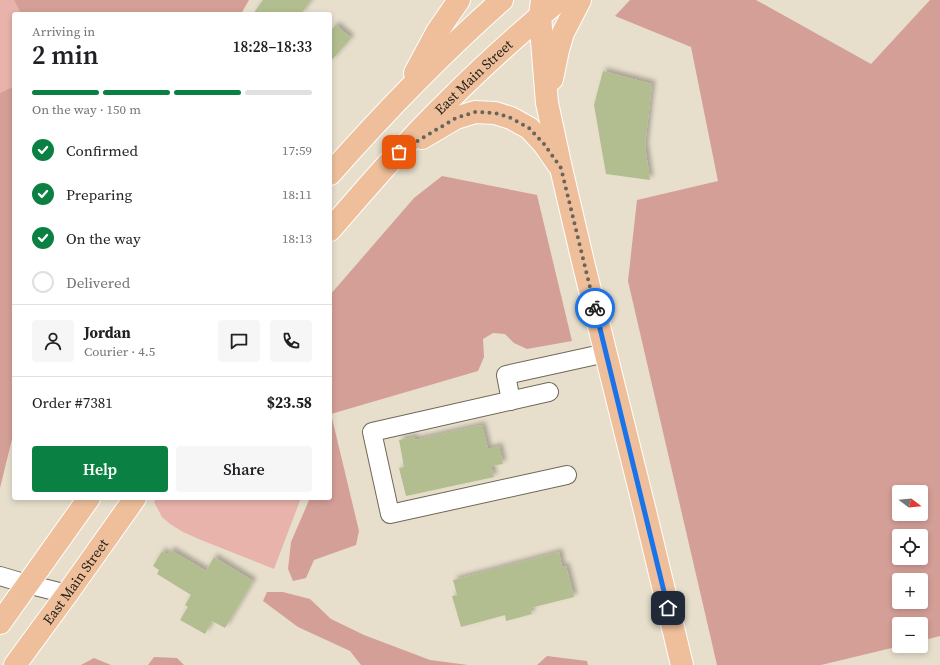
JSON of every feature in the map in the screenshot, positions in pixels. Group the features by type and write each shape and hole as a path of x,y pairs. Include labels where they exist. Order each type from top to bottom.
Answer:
{"main road":[{"path":"405,93 437,32 459,0"},
{"path":"332,172 405,93 476,23 502,0"},
{"name":"East Main Street","path":"332,228 399,152 448,101 501,50 541,8 559,0"},
{"path":"548,103 558,50 563,33 580,0"},
{"path":"541,8 548,103 561,168 682,665"},
{"path":"399,152 456,118 475,112 495,113 511,118 529,128 544,144 561,168"},
{"path":"0,623 88,500"},
{"name":"East Main Street","path":"15,665 134,500"}],"street":[{"path":"512,401 506,375 606,353"},
{"path":"549,392 372,432 390,514 567,475"},
{"path":"0,576 67,594"}],"shaded area":[{"path":"0,0 14,0 20,12 12,12 12,87 0,93"},
{"path":"14,0 249,0 242,12 20,12"},
{"path":"630,0 756,0 871,64 930,0 940,0 940,636 928,639 928,617 892,617 892,648 821,665 717,665 628,281 637,200 718,181 691,47 615,16"},
{"path":"12,87 12,439 0,488 0,93"},
{"path":"442,176 537,195 572,341 527,349 514,343 505,334 493,333 483,339 484,357 478,371 332,414 332,293 414,198"},
{"path":"332,418 359,531 356,545 314,560 306,578 293,581 288,569 291,542 309,500 332,500"},
{"path":"156,500 300,500 274,569 183,532 162,517 154,502"},
{"path":"267,592 283,592 310,599 331,619 364,635 430,660 468,665 361,665 350,651 298,627 263,601"},
{"path":"547,656 587,661 588,665 537,665"},
{"path":"154,657 177,658 184,665 148,665"},
{"path":"94,658 111,665 81,665"}],"building":[{"path":"263,0 311,0 302,12 254,12"},
{"path":"336,25 351,38 332,60 332,29"},
{"path":"603,71 652,84 645,146 650,180 606,174 594,105"},
{"path":"482,425 488,449 499,446 503,464 491,466 494,477 406,496 399,468 404,467 399,440 414,437 415,440"},
{"path":"171,550 206,571 214,557 253,581 225,628 212,621 205,634 180,620 188,607 185,605 191,595 157,574 159,570 153,566 162,551 168,555"},
{"path":"559,552 562,567 566,566 574,597 530,608 532,614 506,621 505,615 461,627 452,596 457,595 453,580"}],"way so far":[{"path":"399,152 456,118 475,112 499,114 511,118 529,128 544,144 561,168 595,308"}],"route":[{"path":"595,308 668,608"}]}
